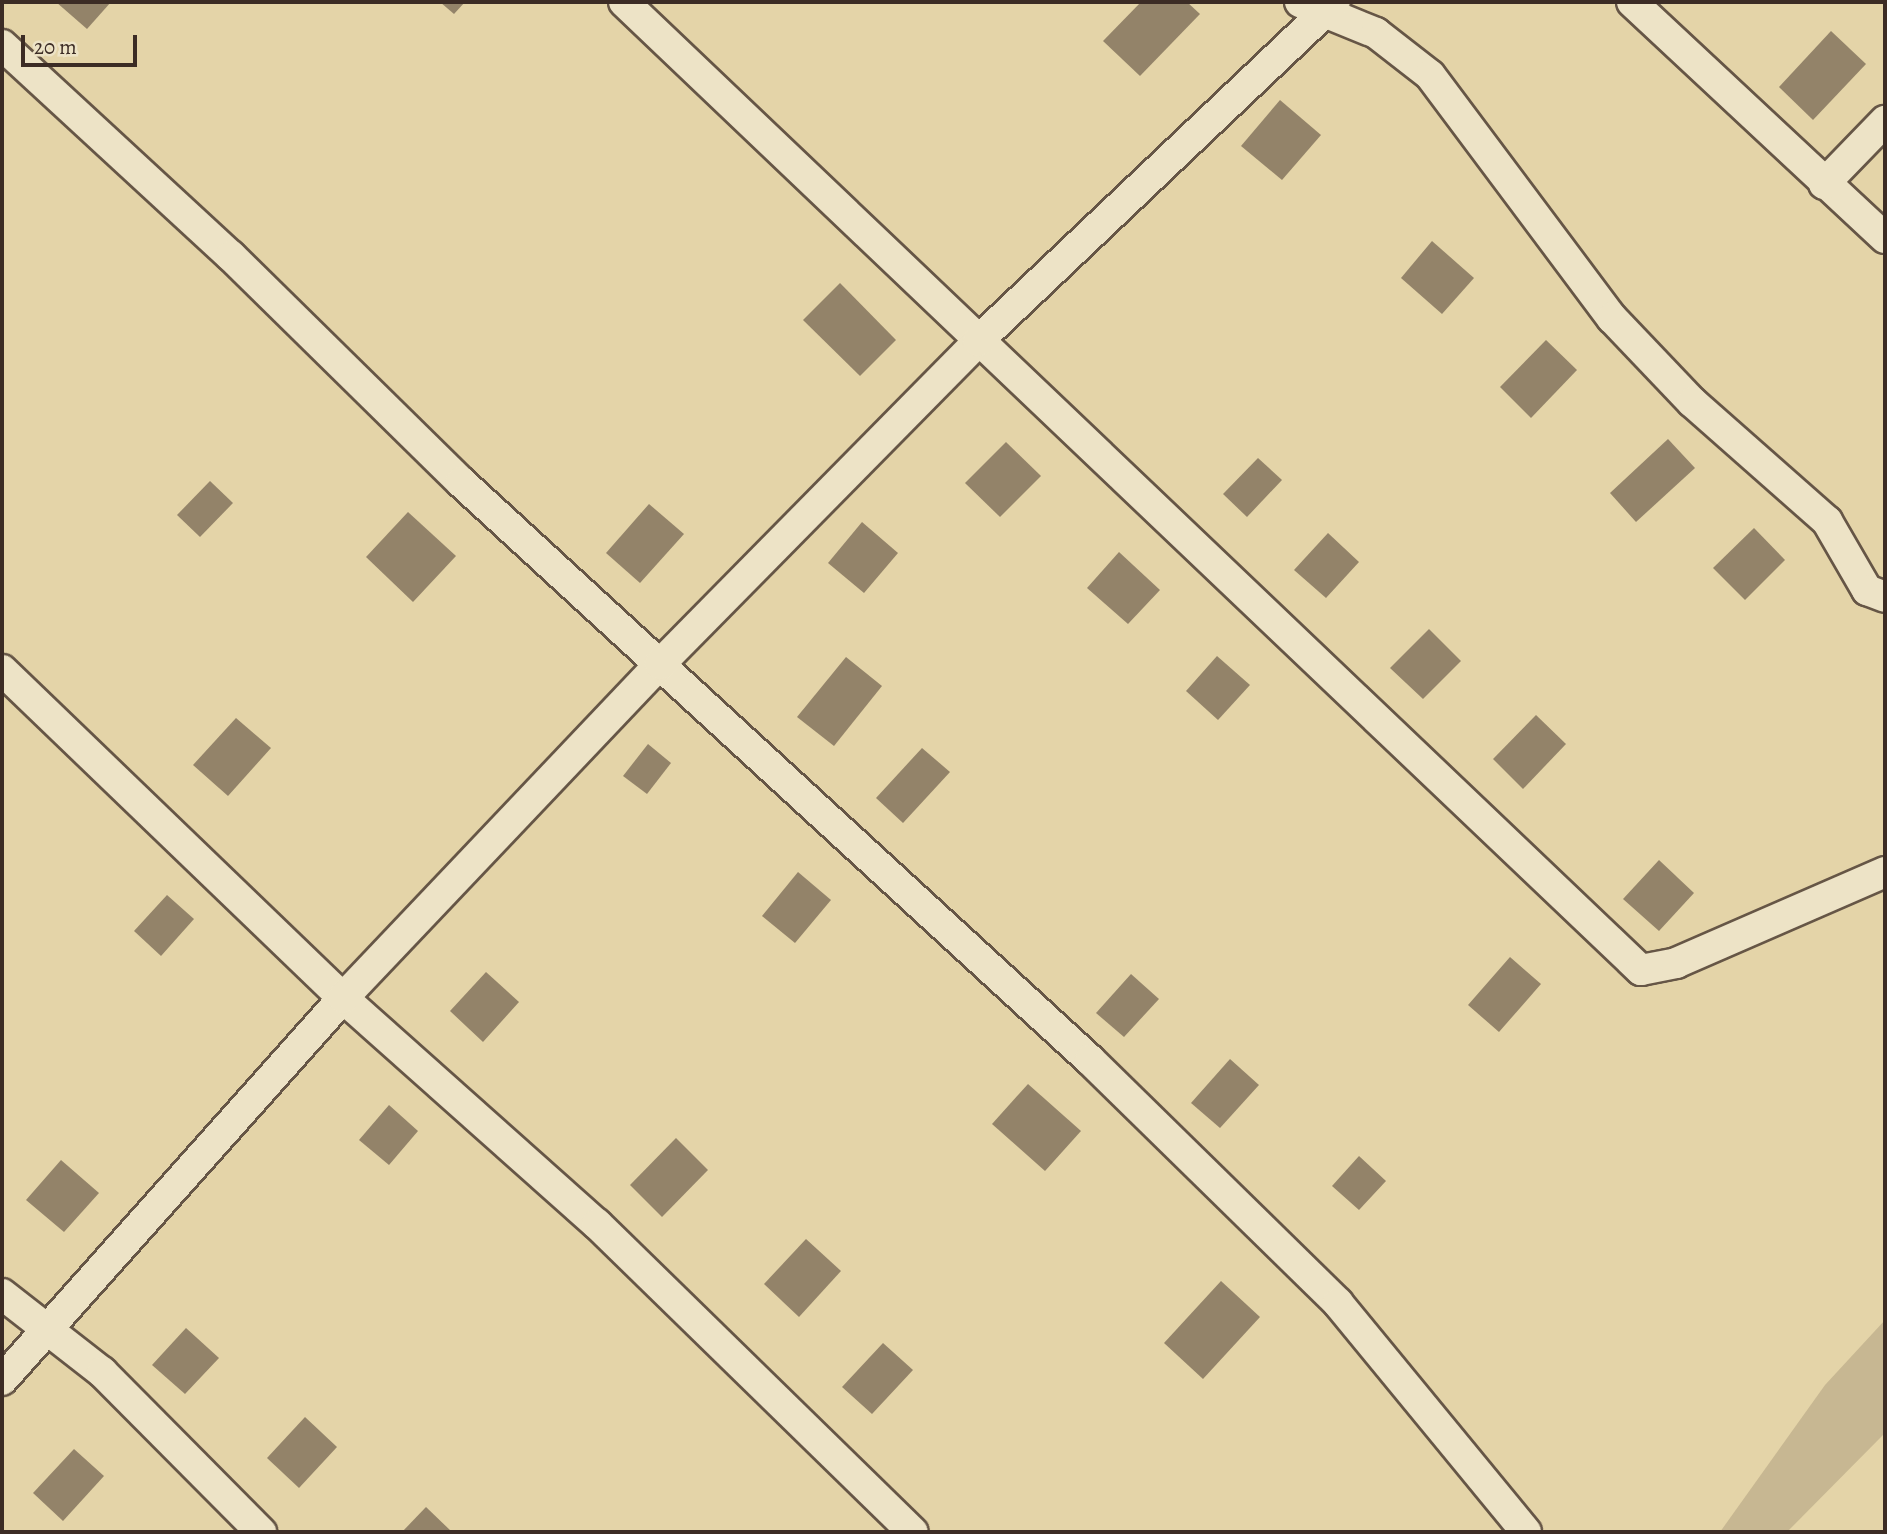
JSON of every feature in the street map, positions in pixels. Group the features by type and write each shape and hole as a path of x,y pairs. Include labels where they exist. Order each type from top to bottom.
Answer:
{"street":[{"path":"624,2 1641,970 1676,963 1885,872"},
{"path":"1632,2 1824,184 1885,238"},
{"path":"2,1380 343,998 660,664 978,341 1320,4 1376,33 1430,75 1612,318 1692,402 1827,521 1867,590 1885,597"},
{"path":"2,46 660,664 1090,1060 1338,1303 1526,1532"},
{"path":"1824,184 1885,121"},
{"path":"2,670 343,998 588,1215 913,1532"},
{"path":"2,1294 50,1326 160,1426 261,1532"}],"shaded area":[{"path":"1885,1320 1885,1433 1787,1532 1720,1532 1825,1385"}],"building":[{"path":"56,2 111,2 87,29"},
{"path":"440,2 465,2 454,14"},
{"path":"1141,2 1187,2 1200,14 1140,76 1103,41"},
{"path":"1831,31 1866,64 1813,120 1779,87"},
{"path":"1280,100 1321,135 1282,180 1241,146"},
{"path":"1432,241 1474,278 1442,314 1401,278"},
{"path":"840,283 896,340 860,376 803,320"},
{"path":"1546,340 1577,370 1531,418 1500,387"},
{"path":"1668,439 1695,468 1636,522 1610,493"},
{"path":"1006,442 1041,476 1000,517 965,483"},
{"path":"1258,458 1282,480 1247,517 1223,494"},
{"path":"210,481 233,503 200,537 177,515"},
{"path":"649,504 684,534 640,583 606,553"},
{"path":"408,512 456,556 413,602 366,557"},
{"path":"862,522 898,553 864,593 828,563"},
{"path":"1754,528 1785,560 1745,600 1713,568"},
{"path":"1328,533 1359,562 1326,598 1294,570"},
{"path":"1119,552 1160,590 1128,624 1087,588"},
{"path":"1429,629 1461,661 1423,699 1390,668"},
{"path":"1217,656 1250,685 1218,720 1186,691"},
{"path":"846,657 882,686 834,746 797,717"},
{"path":"1536,715 1566,744 1523,789 1493,759"},
{"path":"236,718 271,748 228,796 193,765"},
{"path":"648,744 671,763 647,794 623,776"},
{"path":"922,748 950,772 903,823 876,798"},
{"path":"1659,860 1694,893 1659,931 1623,899"},
{"path":"798,872 831,900 795,943 762,916"},
{"path":"167,895 194,919 161,956 134,931"},
{"path":"1510,957 1541,984 1499,1032 1468,1005"},
{"path":"486,972 519,1002 483,1042 450,1011"},
{"path":"1131,974 1159,999 1124,1037 1096,1013"},
{"path":"1230,1059 1259,1085 1220,1128 1191,1103"},
{"path":"1028,1084 1081,1131 1045,1171 992,1124"},
{"path":"389,1105 418,1131 389,1165 359,1140"},
{"path":"676,1138 708,1170 662,1217 630,1185"},
{"path":"1359,1156 1386,1181 1359,1210 1332,1186"},
{"path":"61,1160 99,1193 64,1232 26,1200"},
{"path":"806,1239 841,1271 799,1317 764,1284"},
{"path":"1221,1281 1260,1317 1203,1379 1164,1343"},
{"path":"186,1328 219,1358 185,1394 152,1365"},
{"path":"883,1343 913,1370 872,1414 842,1387"},
{"path":"305,1417 337,1447 299,1488 267,1458"},
{"path":"74,1449 104,1476 63,1521 33,1493"},
{"path":"426,1507 452,1532 402,1532"}]}
